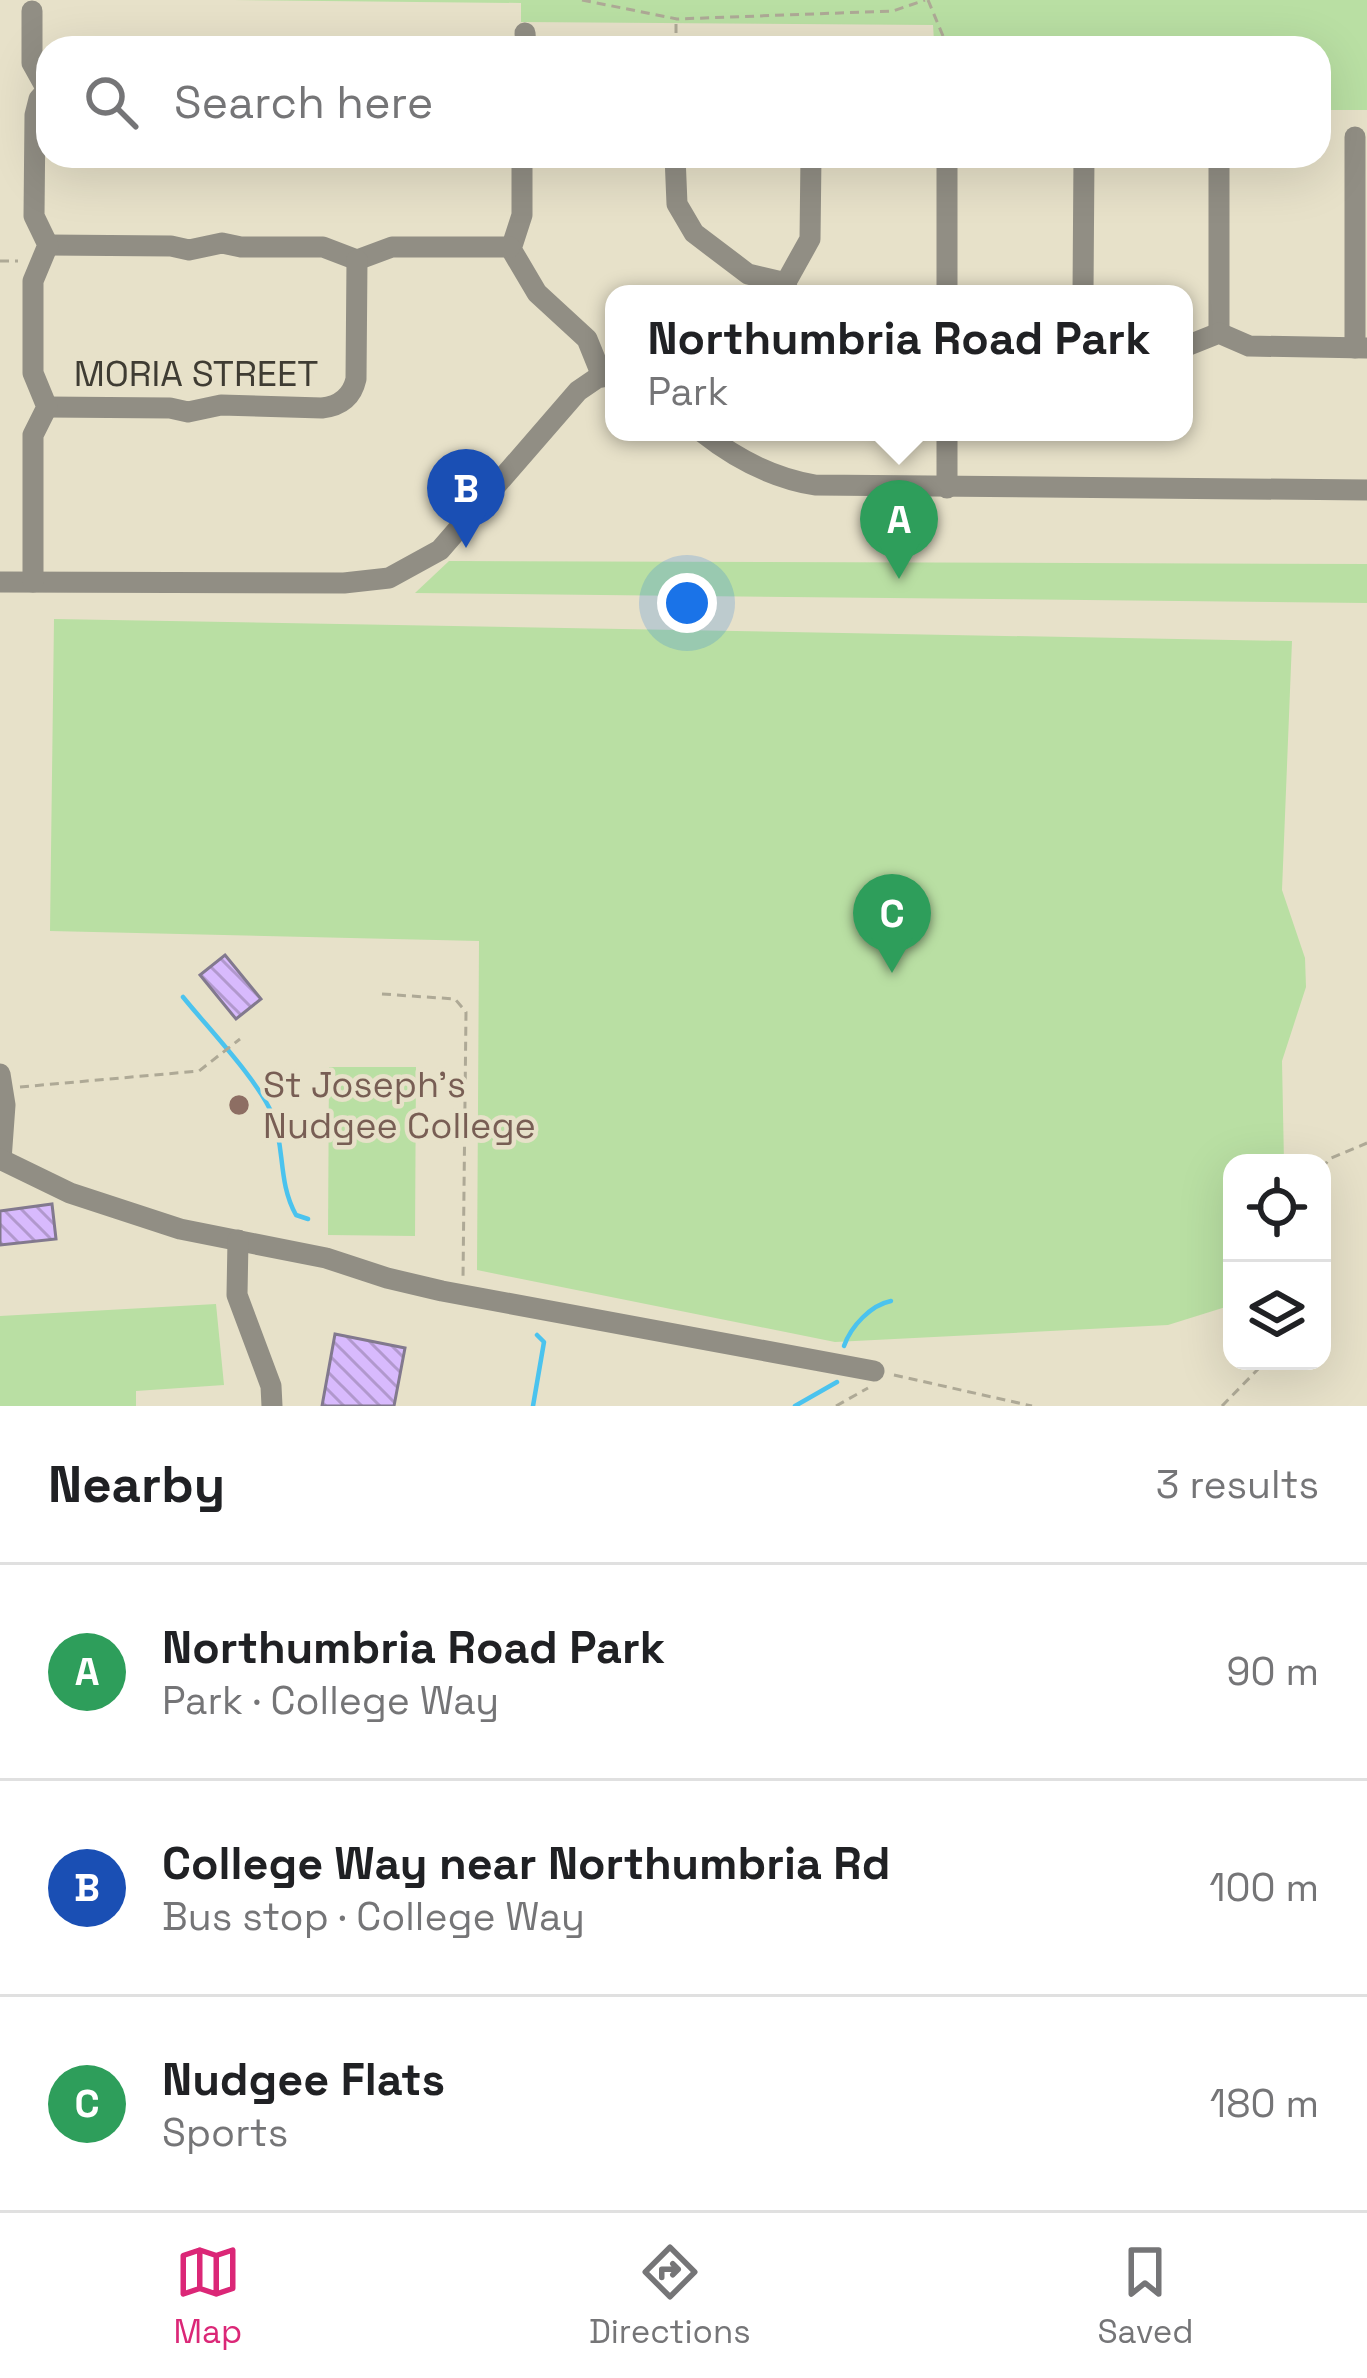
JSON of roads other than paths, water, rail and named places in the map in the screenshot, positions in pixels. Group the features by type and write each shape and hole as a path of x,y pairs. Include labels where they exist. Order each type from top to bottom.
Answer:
{"street":[{"path":"32,11 36,70"},
{"path":"33,582 33,435 46,407 33,373 33,281 43,254 34,210 36,106"},
{"path":"1193,343 1219,333 1249,346 1361,348 1356,130"},
{"path":"522,168 522,215 511,247 537,292 587,339 605,370"},
{"path":"676,168 677,204 694,233 755,278 776,285"},
{"path":"790,285 810,239 811,168"},
{"path":"947,168 947,285"},
{"path":"1082,285 1084,168"},
{"path":"1219,333 1220,168"},
{"path":"43,254 171,246 189,250 222,243 323,247 358,260 392,247 511,247"},
{"name":"MORIA STREET","path":"46,407 188,412 221,405 322,408 338,404 351,394 356,379 358,260"},
{"path":"0,582 362,583 416,566 450,541 578,392 605,377"},
{"path":"715,441 748,464 797,482 839,487 1367,490"},
{"path":"947,441 947,488"},
{"path":"1,1081 0,1160 70,1193 180,1229 326,1258 386,1278 873,1378"},
{"path":"238,1240 237,1294 271,1386 272,1406"}],"waterway":[{"path":"183,997 266,1102 277,1128 290,1203 296,1215 308,1219"},
{"path":"844,1346 863,1318 891,1301"},
{"path":"533,1406 544,1342 537,1335"},
{"path":"795,1406 837,1382"}],"place":[{"name":"College Way near Northumbria Rd","path":"466,548"},
{"name":"Northumbria Road Park","path":"899,579"},
{"name":"Nudgee Flats","path":"892,973"},
{"name":"St Joseph's Nudgee College","path":"239,1105"}]}
